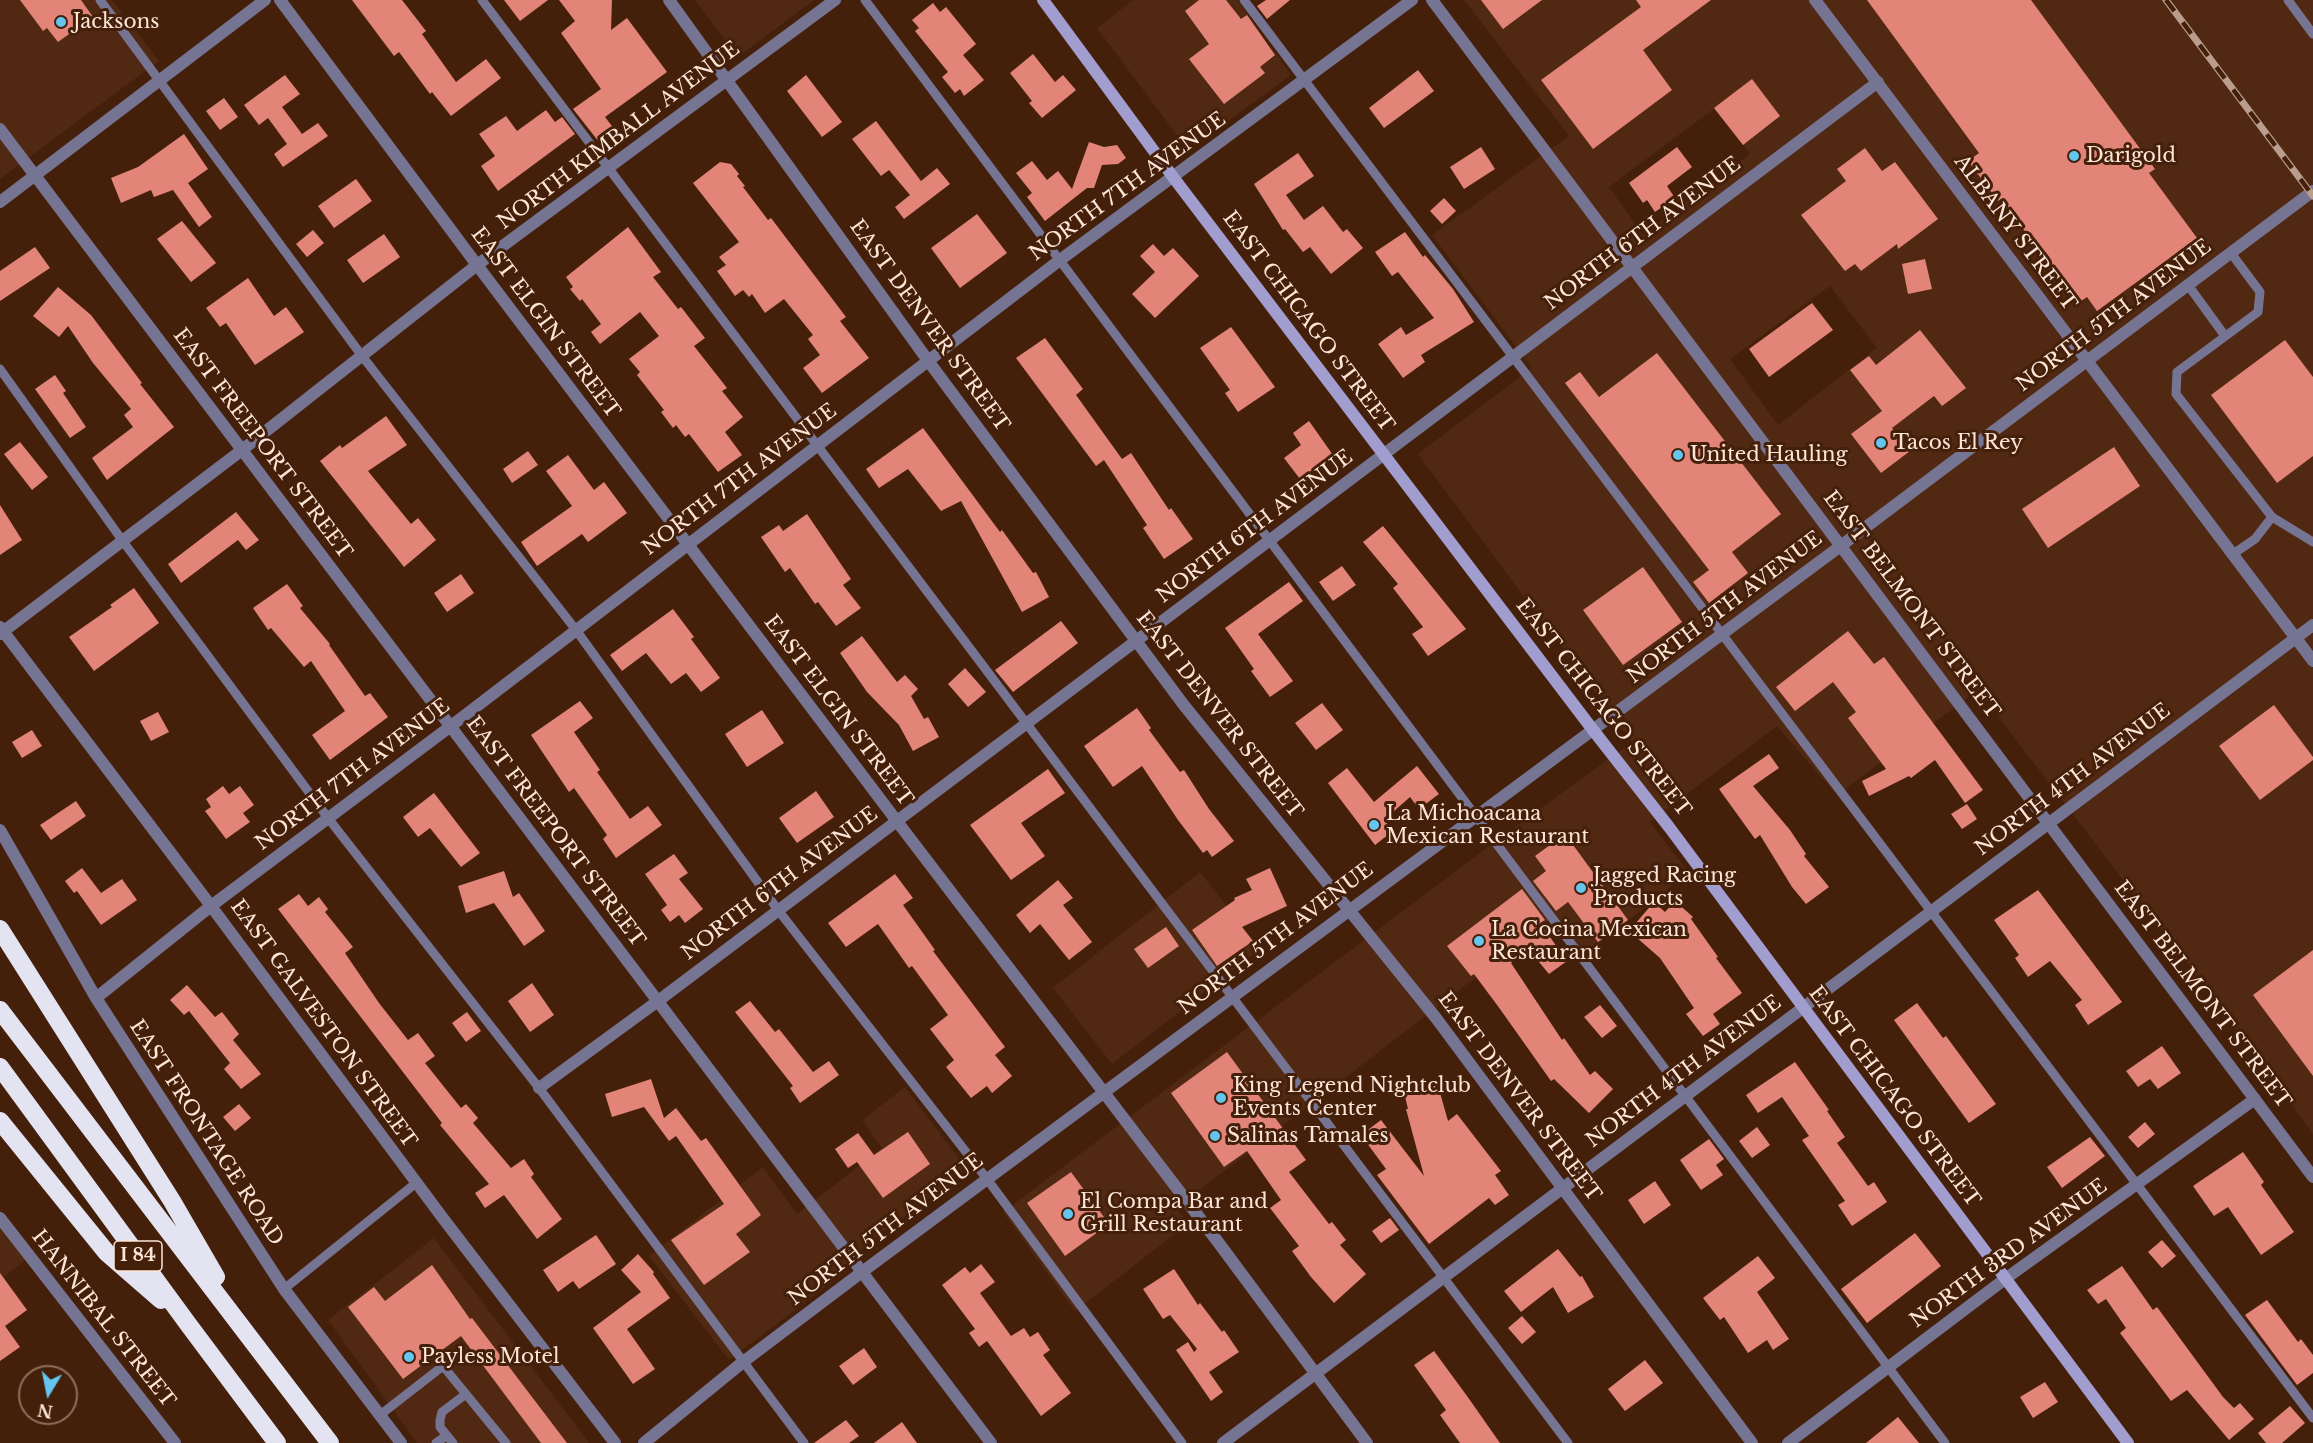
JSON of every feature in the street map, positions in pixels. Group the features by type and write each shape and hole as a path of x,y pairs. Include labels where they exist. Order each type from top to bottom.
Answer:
{"highway":[{"path":"0,929 172,1202 249,1335"},
{"name":"I 84","path":"0,1010 330,1443"},
{"name":"I 84","path":"0,1067 277,1443"},
{"path":"0,1121 107,1253 188,1324"}],"street":[{"path":"0,202 266,0"},
{"name":"EAST ELGIN STREET","path":"280,0 477,265 1218,1242 1367,1443"},
{"name":"EAST DENVER STREET","path":"669,0 929,362 1183,704 1436,1018 1564,1187 1752,1443"},
{"name":"NORTH KIMBALL AVENUE","path":"1,631 242,450 477,265 835,0"},
{"name":"EAST CHICAGO STREET","path":"1042,0 1173,177 1593,730 1670,826 2128,1443"},
{"name":"NORTH 7TH AVENUE","path":"96,998 212,906 1060,260 1412,0"},
{"name":"EAST BELMONT STREET","path":"1432,0 2313,1177"},
{"name":"ALBANY STREET","path":"1815,0 2313,661"},
{"name":"NORTH 6TH AVENUE","path":"539,1088 658,1001 1878,82"},
{"name":"EAST FREEPORT STREET","path":"0,129 991,1443"},
{"name":"NORTH 5TH AVENUE","path":"644,1443 743,1362 1102,1092 1842,545 2312,192"},
{"name":"NORTH 4TH AVENUE","path":"1223,1443 2313,625"},
{"name":"EAST GALVESTON STREET","path":"1,631 212,906 416,1183 615,1443"},
{"name":"EAST FRONTAGE ROAD","path":"0,830 96,998 284,1289 401,1443"},
{"name":"NORTH 3RD AVENUE","path":"1788,1443 2006,1280 2255,1099"},
{"name":"HANNIBAL STREET","path":"0,1218 175,1443"}],"lane":[{"path":"100,0 362,356 576,630 778,910 987,1179 1182,1443"},
{"path":"482,0 1568,1443"},
{"path":"865,0 1945,1443"},
{"path":"1244,0 2313,1418"},
{"path":"2288,0 2313,34"},
{"path":"2231,253 2260,292 2258,312 2177,372 2176,394 2272,517 2313,542"},
{"path":"2188,285 2225,336"},
{"path":"0,369 122,540 328,818 539,1088 804,1443"},
{"path":"2233,554 2255,539 2272,517"},
{"path":"284,1289 416,1183"},
{"path":"380,1415 443,1366 506,1443"},
{"path":"436,1443 449,1439 440,1427 442,1412 466,1394"}],"shaded area":[{"path":"0,0 112,0 159,61 0,179"},
{"path":"695,0 814,0 738,57"},
{"path":"1133,0 1237,0 1291,75 1188,150 1097,28"},
{"path":"1464,0 2313,0 2313,1134 2195,974 1978,690 1837,795 1777,726 1650,822 1689,873 1584,955 1554,917 1176,1208 1188,1224 1075,1311 1003,1212 1496,841 1632,742 1418,454 1532,368 1432,235 1569,136","holes":["1715,108 1750,154 1643,235 1609,187","1830,286 1877,348 1778,425 1730,359"]},
{"path":"1200,872 1260,949 1112,1064 1053,988"},
{"path":"905,1087 967,1169 866,1245 841,1275 729,1360 649,1256 763,1167 797,1214 882,1148 862,1120"},
{"path":"0,1224 27,1259 0,1280"},
{"path":"434,1238 589,1443 417,1443 328,1320"}],"building":[{"name":"Jacksons","path":"20,0 81,0 93,17 58,42 47,28 43,31"},
{"path":"352,0 402,0 426,31 422,34 456,82 486,59 501,78 451,116 432,92 430,94 399,52 394,56"},
{"path":"504,0 548,0 520,21"},
{"path":"559,0 612,0 611,30 627,18 667,72 605,117 615,130 599,142 573,109 601,89 561,33 575,21"},
{"path":"1199,0 1226,0 1241,19 1247,15 1275,55 1260,67 1265,73 1224,104 1189,59 1209,44 1185,11"},
{"path":"1266,0 1290,0 1267,19 1257,6"},
{"path":"1481,0 1542,0 1503,29"},
{"path":"1636,0 1711,0 1643,50 1672,90 1593,149 1541,80 1641,7"},
{"name":"Darigold","path":"1867,0 2031,0 2155,169 2149,173 2197,238 2097,311 2087,297 2078,303 2001,199 1998,201 1968,161 1979,153"},
{"path":"933,3 940,12 946,7 976,44 963,55 984,80 964,96 960,89 955,93 942,77 948,72 915,31 919,28 912,20"},
{"path":"1033,54 1055,82 1063,75 1076,90 1042,118 1029,103 1032,101 1010,73"},
{"path":"1418,70 1434,91 1384,128 1369,108"},
{"path":"285,75 300,94 282,107 302,134 318,123 328,136 283,167 274,154 287,144 268,118 259,125 244,105"},
{"path":"806,75 842,122 822,137 787,91"},
{"path":"1752,79 1780,116 1743,145 1714,108"},
{"path":"224,98 238,117 220,130 206,111"},
{"path":"546,110 555,122 562,117 575,134 498,191 481,166 495,156 479,134 506,116 517,131"},
{"path":"876,121 921,181 937,168 950,184 904,219 895,207 910,195 889,170 881,176 852,139"},
{"path":"184,134 208,169 188,183 212,217 199,227 173,190 154,197 151,190 121,203 111,178 138,167"},
{"path":"1089,142 1104,147 1117,145 1126,158 1118,164 1102,165 1094,188 1087,188 1045,221 1027,197 1032,193 1016,173 1032,161 1047,180 1058,171 1072,189"},
{"path":"1481,147 1495,169 1464,189 1450,167"},
{"path":"1677,147 1692,167 1667,186 1675,198 1655,212 1647,200 1643,203 1629,183"},
{"path":"1865,148 1882,171 1895,162 1938,219 1898,249 1897,244 1861,271 1855,264 1845,271 1801,215 1846,181 1837,169"},
{"path":"1298,153 1314,176 1286,195 1304,220 1323,206 1343,232 1347,229 1363,248 1331,274 1310,247 1303,252 1285,229 1283,230 1254,184"},
{"path":"720,162 731,164 739,174 737,176 745,186 743,187 768,220 771,218 846,317 840,321 869,358 822,393 803,368 820,355 808,339 813,335 784,299 765,313 752,294 749,297 743,290 735,296 717,271 726,265 719,257 739,242 693,183"},
{"path":"356,179 372,201 334,228 318,206"},
{"path":"1444,198 1456,211 1442,224 1430,211"},
{"path":"977,214 1007,253 960,288 931,248"},
{"path":"182,221 216,263 191,282 157,239"},
{"path":"628,227 661,272 653,277 678,309 681,307 705,338 694,346 727,388 722,391 743,417 725,432 742,455 718,472 689,434 685,437 676,425 673,428 661,412 664,410 637,375 640,372 629,359 659,336 640,312 600,344 591,332 601,324 582,299 580,301 570,289 573,287 566,277"},
{"path":"313,230 324,243 307,257 296,244"},
{"path":"1405,232 1423,257 1425,255 1453,289 1474,322 1421,355 1425,362 1403,378 1378,344 1401,327 1406,335 1434,318 1398,272 1392,276 1375,252"},
{"path":"384,234 400,257 363,283 347,260"},
{"path":"1153,244 1164,256 1173,248 1199,276 1155,318 1132,294 1155,272 1140,256"},
{"path":"35,247 50,268 0,301 0,271"},
{"path":"1925,259 1932,289 1908,294 1902,264"},
{"path":"248,278 274,316 286,307 304,332 255,365 226,323 220,327 206,308"},
{"path":"58,287 91,315 174,427 107,480 92,458 133,427 124,415 131,409 93,363 68,326 59,337 33,316"},
{"path":"1812,303 1833,330 1769,377 1749,349"},
{"path":"1231,327 1275,387 1238,412 1225,393 1230,390 1200,348"},
{"path":"1920,330 1966,388 1942,406 1934,396 1892,428 1910,451 1881,473 1851,434 1882,411 1850,370 1869,356 1876,365"},
{"path":"1045,338 1083,389 1076,395 1122,459 1131,453 1169,510 1171,508 1193,539 1164,559 1143,528 1147,525 1104,460 1096,466 1016,358"},
{"path":"2285,340 2313,377 2313,456 2277,483 2211,395"},
{"name":"United Hauling","path":"1657,353 1781,514 1732,552 1748,573 1709,603 1693,582 1709,570 1565,383 1580,372 1599,397"},
{"path":"55,375 66,391 63,393 86,427 70,438 35,389"},
{"path":"386,416 407,445 368,471 411,524 418,518 436,540 404,567 320,461 340,445 342,448"},
{"path":"1309,421 1333,455 1300,479 1284,458 1301,445 1293,433"},
{"path":"923,428 1000,532 1002,530 1033,573 1036,572 1049,597 1022,612 961,501 941,511 908,469 879,488 866,469"},
{"path":"20,442 48,477 32,490 4,454"},
{"path":"2114,447 2140,486 2048,548 2022,509"},
{"path":"528,451 538,465 512,483 503,469"},
{"path":"568,455 594,490 604,482 627,513 588,542 582,534 537,566 521,542 572,506 546,471"},
{"path":"0,505 22,540 0,555"},
{"path":"236,512 259,540 246,550 238,540 181,583 168,564"},
{"path":"807,514 851,579 843,585 861,608 836,626 818,602 815,604 790,568 785,572 761,537 779,525 783,531"},
{"path":"1383,526 1466,629 1428,656 1412,634 1423,627 1393,588 1398,584 1363,542"},
{"path":"1342,566 1356,585 1333,601 1319,582"},
{"path":"1643,567 1682,622 1623,665 1583,610"},
{"path":"461,574 474,593 447,612 434,593"},
{"path":"1289,582 1303,601 1258,634 1293,681 1270,697 1251,671 1254,669 1225,628"},
{"path":"287,584 303,606 300,608 330,644 365,696 370,693 388,717 330,760 312,735 345,711 311,661 304,667 271,628 268,630 253,608"},
{"path":"134,588 159,623 94,671 69,637 112,607 110,605"},
{"path":"673,609 694,637 691,639 720,678 701,692 686,673 671,684 646,653 622,671 610,655"},
{"path":"1061,621 1078,643 1013,692 995,670"},
{"path":"1848,631 1874,664 1884,657 1983,790 1965,803 1935,760 1911,778 1909,776 1869,796 1862,781 1886,769 1848,718 1856,712 1833,682 1795,711 1776,687"},
{"path":"862,636 897,682 905,675 918,689 911,696 924,719 928,717 939,737 913,751 899,725 867,692 840,653"},
{"path":"965,668 986,692 968,707 948,684"},
{"path":"580,701 593,718 574,732 600,770 597,772 630,819 648,806 662,825 616,858 603,839 607,835 574,788 569,792 531,735"},
{"path":"1322,703 1343,730 1316,750 1295,723"},
{"path":"2274,705 2313,760 2260,800 2219,746"},
{"path":"1137,708 1151,728 1149,730 1180,772 1184,770 1209,809 1234,841 1212,857 1207,850 1203,853 1142,766 1113,787 1084,746"},
{"path":"762,710 784,743 747,767 725,734"},
{"path":"158,712 169,732 151,741 140,721"},
{"path":"32,730 42,746 22,758 12,742"},
{"path":"1769,754 1779,768 1753,786 1790,830 1806,854 1804,856 1829,887 1806,904 1792,887 1760,835 1755,839 1719,789"},
{"path":"1417,766 1439,794 1419,809 1410,797 1384,820 1393,831 1375,845 1328,783 1347,768 1374,802"},
{"path":"1048,769 1065,793 1021,823 1045,856 1011,880 970,825"},
{"path":"223,786 229,794 240,786 254,805 243,813 250,822 226,839 205,811 211,807 206,799"},
{"path":"816,791 834,817 797,843 779,818"},
{"path":"434,793 480,853 461,867 430,828 418,837 403,817"},
{"path":"76,801 86,816 51,840 40,825"},
{"path":"1967,804 1977,819 1962,829 1951,814"},
{"name":"Jagged Racing Products","path":"1565,834 1628,920 1598,942 1568,902 1556,911 1533,881 1546,871 1535,856"},
{"path":"674,854 688,873 679,879 703,909 685,923 679,915 670,922 661,910 667,905 645,874"},
{"path":"82,868 101,893 122,879 137,900 101,925 77,891 74,893 65,881"},
{"path":"1270,868 1287,906 1242,927 1253,941 1217,966 1192,930 1235,900 1234,898 1252,890 1246,879"},
{"path":"504,871 513,897 519,893 545,931 524,946 494,903 466,913 458,886"},
{"path":"895,874 913,898 903,905 935,950 933,951 1005,1047 995,1055 1012,1076 992,1093 987,1086 971,1098 946,1067 954,1060 930,1029 948,1015 912,966 909,968 878,924 846,947 828,923"},
{"path":"1058,880 1073,898 1063,905 1092,942 1069,960 1040,924 1030,933 1016,915"},
{"path":"1522,889 1545,920 1540,923 1567,961 1549,974 1529,950 1511,963 1562,1040 1564,1038 1590,1075 1595,1071 1613,1089 1589,1113 1554,1079 1551,1081 1474,974 1471,976 1447,946"},
{"path":"2038,890 2122,1002 2088,1025 2075,1005 2082,1000 2050,961 2028,977 2015,958 2019,955 1994,920"},
{"path":"299,894 308,906 319,897 328,909 325,912 353,947 345,953 379,1003 408,1040 418,1033 435,1056 425,1063 461,1108 466,1104 478,1118 473,1123 511,1168 524,1159 534,1174 531,1177 562,1219 537,1239 504,1195 485,1208 475,1193 489,1184 440,1125 442,1123 278,909"},
{"path":"1675,901 1693,917 1691,919 1718,957 1716,958 1742,993 1713,1014 1720,1024 1703,1036 1686,1014 1694,1008 1660,958 1629,931 1654,902 1665,912"},
{"path":"1166,927 1179,946 1148,968 1134,949"},
{"path":"2313,950 2313,1076 2253,995"},
{"path":"532,983 554,1015 530,1032 508,1001"},
{"path":"187,985 215,1017 222,1012 239,1034 233,1040 261,1074 241,1089 224,1069 230,1063 189,1011 184,1015 170,1000"},
{"path":"750,1001 775,1032 779,1029 813,1072 829,1061 839,1075 800,1103 790,1088 793,1086 735,1012"},
{"path":"1917,1003 1943,1038 1946,1036 1996,1104 1969,1123 1894,1020"},
{"path":"1600,1005 1617,1026 1602,1038 1584,1017"},
{"path":"467,1012 481,1031 466,1042 452,1023"},
{"path":"2162,1046 2181,1073 2158,1089 2150,1079 2138,1087 2126,1071"},
{"path":"1227,1052 1306,1160 1289,1172 1329,1224 1332,1222 1346,1240 1340,1245 1366,1274 1334,1303 1292,1251 1299,1246 1270,1208 1281,1200 1247,1151 1224,1167 1171,1093"},
{"path":"1795,1062 1845,1137 1837,1143 1868,1186 1874,1182 1887,1202 1852,1226 1838,1205 1845,1201 1802,1140 1809,1136 1782,1097 1758,1113 1746,1095"},
{"path":"651,1079 664,1118 676,1108 701,1141 706,1138 761,1215 736,1234 750,1252 704,1285 671,1240 724,1204 676,1136 669,1141 644,1107 612,1117 605,1094"},
{"path":"1437,1082 1448,1121 1457,1114 1501,1171 1495,1175 1509,1195 1495,1205 1489,1198 1429,1244 1377,1175 1386,1169 1361,1135 1381,1120 1424,1176 1406,1109 1408,1109 1404,1092"},
{"path":"239,1104 251,1118 235,1131 223,1117"},
{"path":"2145,1122 2155,1134 2138,1148 2128,1137"},
{"path":"1757,1127 1770,1145 1752,1158 1739,1141"},
{"path":"908,1132 930,1164 883,1198 857,1162 848,1168 835,1149 858,1133 874,1155"},
{"path":"2090,1137 2105,1156 2062,1188 2047,1167"},
{"path":"1709,1139 1724,1159 1716,1165 1723,1175 1701,1190 1680,1160"},
{"path":"2243,1152 2264,1182 2261,1185 2294,1232 2261,1255 2228,1207 2214,1216 2193,1186"},
{"name":"El Compa Bar and Grill Restaurant","path":"1071,1172 1109,1224 1065,1256 1027,1203"},
{"path":"1655,1181 1671,1205 1644,1224 1628,1200"},
{"path":"1390,1218 1399,1230 1381,1243 1372,1231"},
{"path":"1915,1233 1941,1266 1867,1323 1841,1289"},
{"path":"596,1235 616,1264 579,1289 573,1281 558,1292 543,1270"},
{"path":"2162,1240 2176,1256 2162,1268 2148,1252"},
{"path":"1558,1249 1580,1277 1582,1276 1594,1297 1568,1313 1553,1287 1521,1312 1504,1291"},
{"path":"638,1254 654,1272 653,1274 670,1298 627,1329 655,1369 633,1384 593,1328 641,1292 621,1270"},
{"path":"1758,1256 1775,1278 1757,1292 1789,1339 1773,1350 1767,1340 1748,1353 1724,1317 1720,1320 1703,1298"},
{"path":"981,1264 995,1282 980,1293 1011,1336 1024,1328 1030,1337 1038,1332 1050,1350 1043,1355 1071,1393 1041,1416 987,1341 979,1347 969,1333 975,1329 942,1285 965,1267 970,1273"},
{"name":"Payless Motel","path":"432,1265 470,1319 472,1318 567,1443 541,1443 461,1336 403,1379 348,1307 374,1287 385,1301"},
{"path":"2122,1266 2153,1310 2157,1307 2223,1397 2234,1408 2240,1403 2254,1419 2229,1440 2187,1390 2171,1401 2120,1333 2126,1328 2106,1299 2098,1304 2087,1290"},
{"path":"1174,1269 1198,1305 1200,1303 1222,1332 1224,1330 1239,1352 1209,1372 1223,1392 1211,1401 1176,1350 1188,1342 1194,1352 1197,1349 1170,1315 1163,1319 1143,1289"},
{"path":"0,1273 27,1310 5,1326 20,1347 0,1361"},
{"path":"2267,1300 2298,1342 2301,1339 2313,1355 2313,1373 2297,1385 2245,1315"},
{"path":"1522,1316 1536,1332 1522,1344 1508,1328"},
{"path":"864,1348 877,1367 853,1385 839,1366"},
{"path":"1434,1351 1500,1443 1460,1443 1440,1415 1446,1410 1414,1365"},
{"path":"1645,1360 1663,1383 1625,1411 1608,1389"},
{"path":"2045,1382 2058,1402 2033,1418 2020,1397"},
{"path":"2290,1406 2305,1423 2282,1443 2266,1443 2258,1433"},
{"path":"1898,1417 1919,1443 1866,1443"},
{"path":"846,1420 859,1436 849,1443 814,1443"},
{"path":"902,1422 917,1443 874,1443"}],"railway":[{"path":"2166,0 2313,196"}],"place":[{"name":"Jacksons","path":"61,22"},
{"name":"Darigold","path":"2074,156"},
{"name":"Tacos El Rey","path":"1881,443"},
{"name":"United Hauling","path":"1678,455"},
{"name":"La Michoacana Mexican Restaurant","path":"1374,825"},
{"name":"Jagged Racing Products","path":"1581,888"},
{"name":"La Cocina Mexican Restaurant","path":"1479,941"},
{"name":"King Legend Nightclub Events Center","path":"1221,1098"},
{"name":"Salinas Tamales","path":"1215,1136"},
{"name":"El Compa Bar and Grill Restaurant","path":"1068,1214"},
{"name":"Payless Motel","path":"409,1357"}]}
